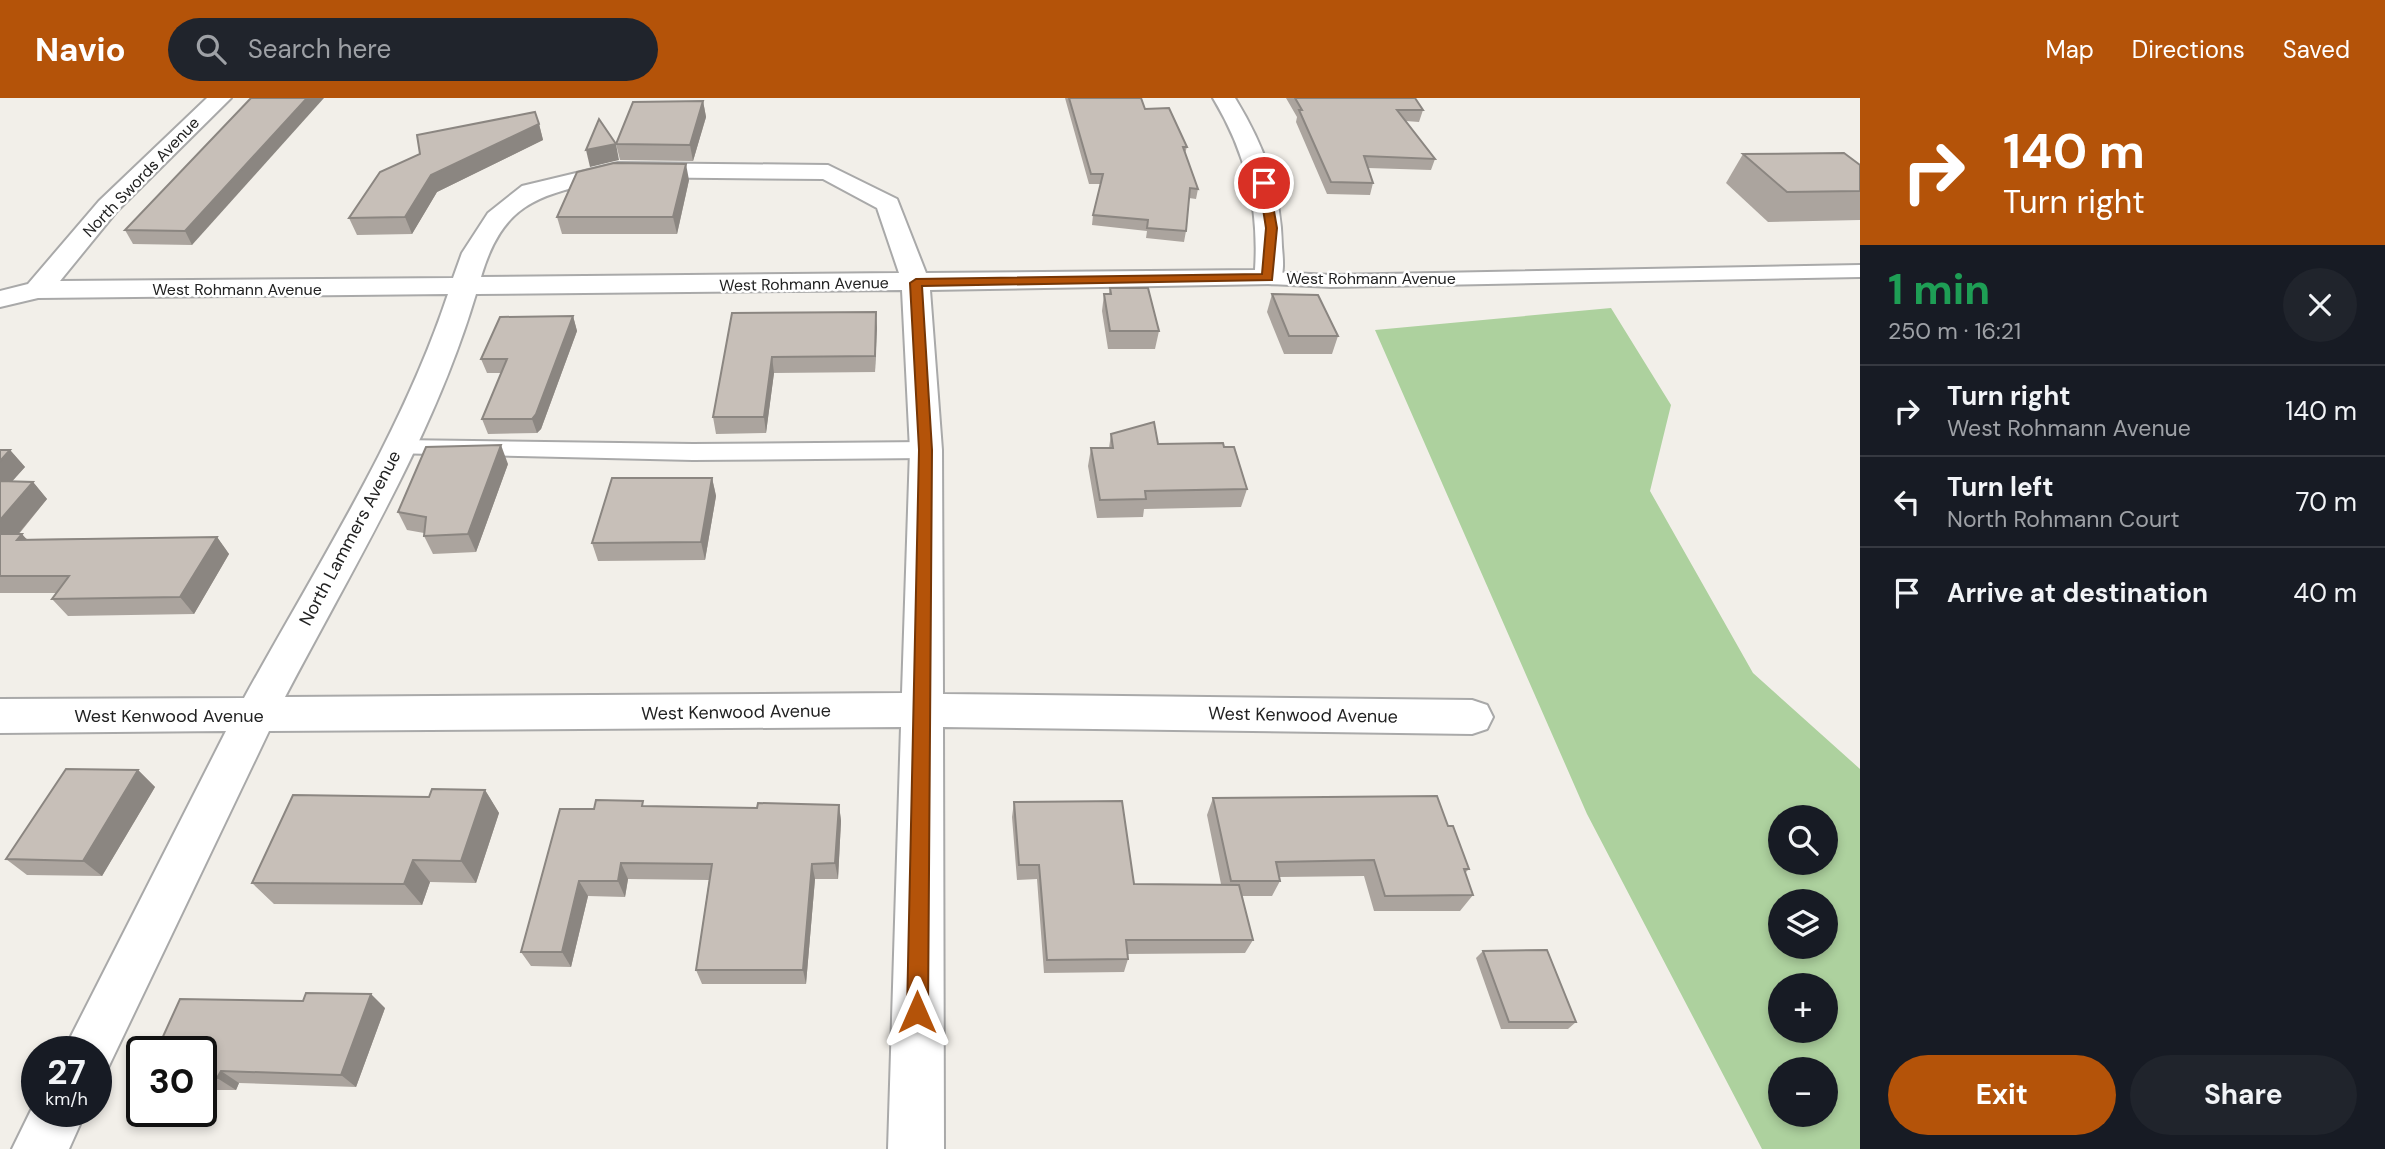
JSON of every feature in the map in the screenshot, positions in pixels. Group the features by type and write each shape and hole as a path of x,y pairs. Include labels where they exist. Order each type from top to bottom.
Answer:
{"street":[{"name":"North Swords Avenue","path":"38,290 108,206 220,98"},
{"path":"1224,98 1238,119 1264,183 1271,228 1268,278"},
{"name":"North Lammers Avenue","path":"97,1036 255,716 398,448 452,326 475,253 497,218 531,191 618,170 828,172 888,204 916,283 926,450 920,710 916,1149"},
{"name":"West Rohmann Avenue","path":"0,299 38,290 1268,278"},
{"name":"West Kenwood Avenue","path":"0,716 920,710 1472,717"},
{"path":"40,1149 51,1127"}],"lane":[{"name":"West Rohmann Avenue","path":"1268,278 1331,281 1860,271"},
{"path":"398,448 693,452 926,450"}],"green space":[{"path":"1611,308 1671,405 1650,491 1753,673 1860,769 1860,1149 1762,1149 1587,814 1375,330"}],"building":[{"path":"251,98 307,98 185,231 125,230"},
{"path":"1069,98 1141,98 1145,109 1169,108 1187,147 1183,147 1198,189 1190,188 1186,231 1147,228 1148,220 1093,215 1103,174 1091,174"},
{"path":"1295,98 1415,98 1423,110 1397,110 1435,159 1364,156 1373,183 1331,182"},
{"path":"703,101 690,145 616,144 633,102"},
{"path":"535,112 539,124 431,175 405,217 349,218 380,172 420,154 417,135"},
{"path":"599,119 616,144 586,150"},
{"path":"1844,153 1860,165 1860,191 1787,192 1743,154"},
{"path":"614,163 686,164 673,217 557,217 577,172"},
{"path":"1110,288 1148,288 1159,331 1110,331 1104,294 1111,294"},
{"path":"1272,294 1318,295 1338,336 1289,336"},
{"path":"876,312 875,356 772,357 764,417 713,417 732,313"},
{"path":"573,316 532,419 482,419 507,359 481,359 500,317"},
{"path":"1154,422 1158,444 1223,443 1224,447 1234,447 1247,489 1145,491 1146,499 1100,500 1091,448 1113,448 1111,434"},
{"path":"501,445 468,534 424,536 426,517 398,512 426,447"},
{"path":"0,450 10,450 0,461"},
{"path":"612,478 712,478 701,542 592,543"},
{"path":"0,481 33,482 0,520"},
{"path":"0,534 22,534 17,540 217,537 180,597 52,599 69,576 0,576"},
{"path":"66,769 138,770 83,861 6,859"},
{"path":"432,789 485,790 461,861 413,860 404,884 252,883 293,795 429,797"},
{"path":"1437,796 1448,826 1453,826 1469,869 1464,869 1473,895 1385,896 1374,860 1276,862 1280,881 1231,881 1213,798"},
{"path":"596,800 643,801 642,806 757,808 758,803 839,805 835,863 812,864 803,970 696,970 712,864 621,863 618,881 579,881 562,952 521,952 560,809 594,809"},
{"path":"1122,801 1134,884 1239,885 1253,940 1126,940 1128,959 1047,960 1039,865 1019,865 1014,802"},
{"path":"1547,950 1576,1022 1509,1022 1483,951"},
{"path":"306,993 371,994 341,1075 221,1071 217,1078 217,1036 163,1036 180,999 303,1001"}],"route":[{"path":"917,1012 926,450 916,283 1268,278 1271,228 1264,183"}]}
